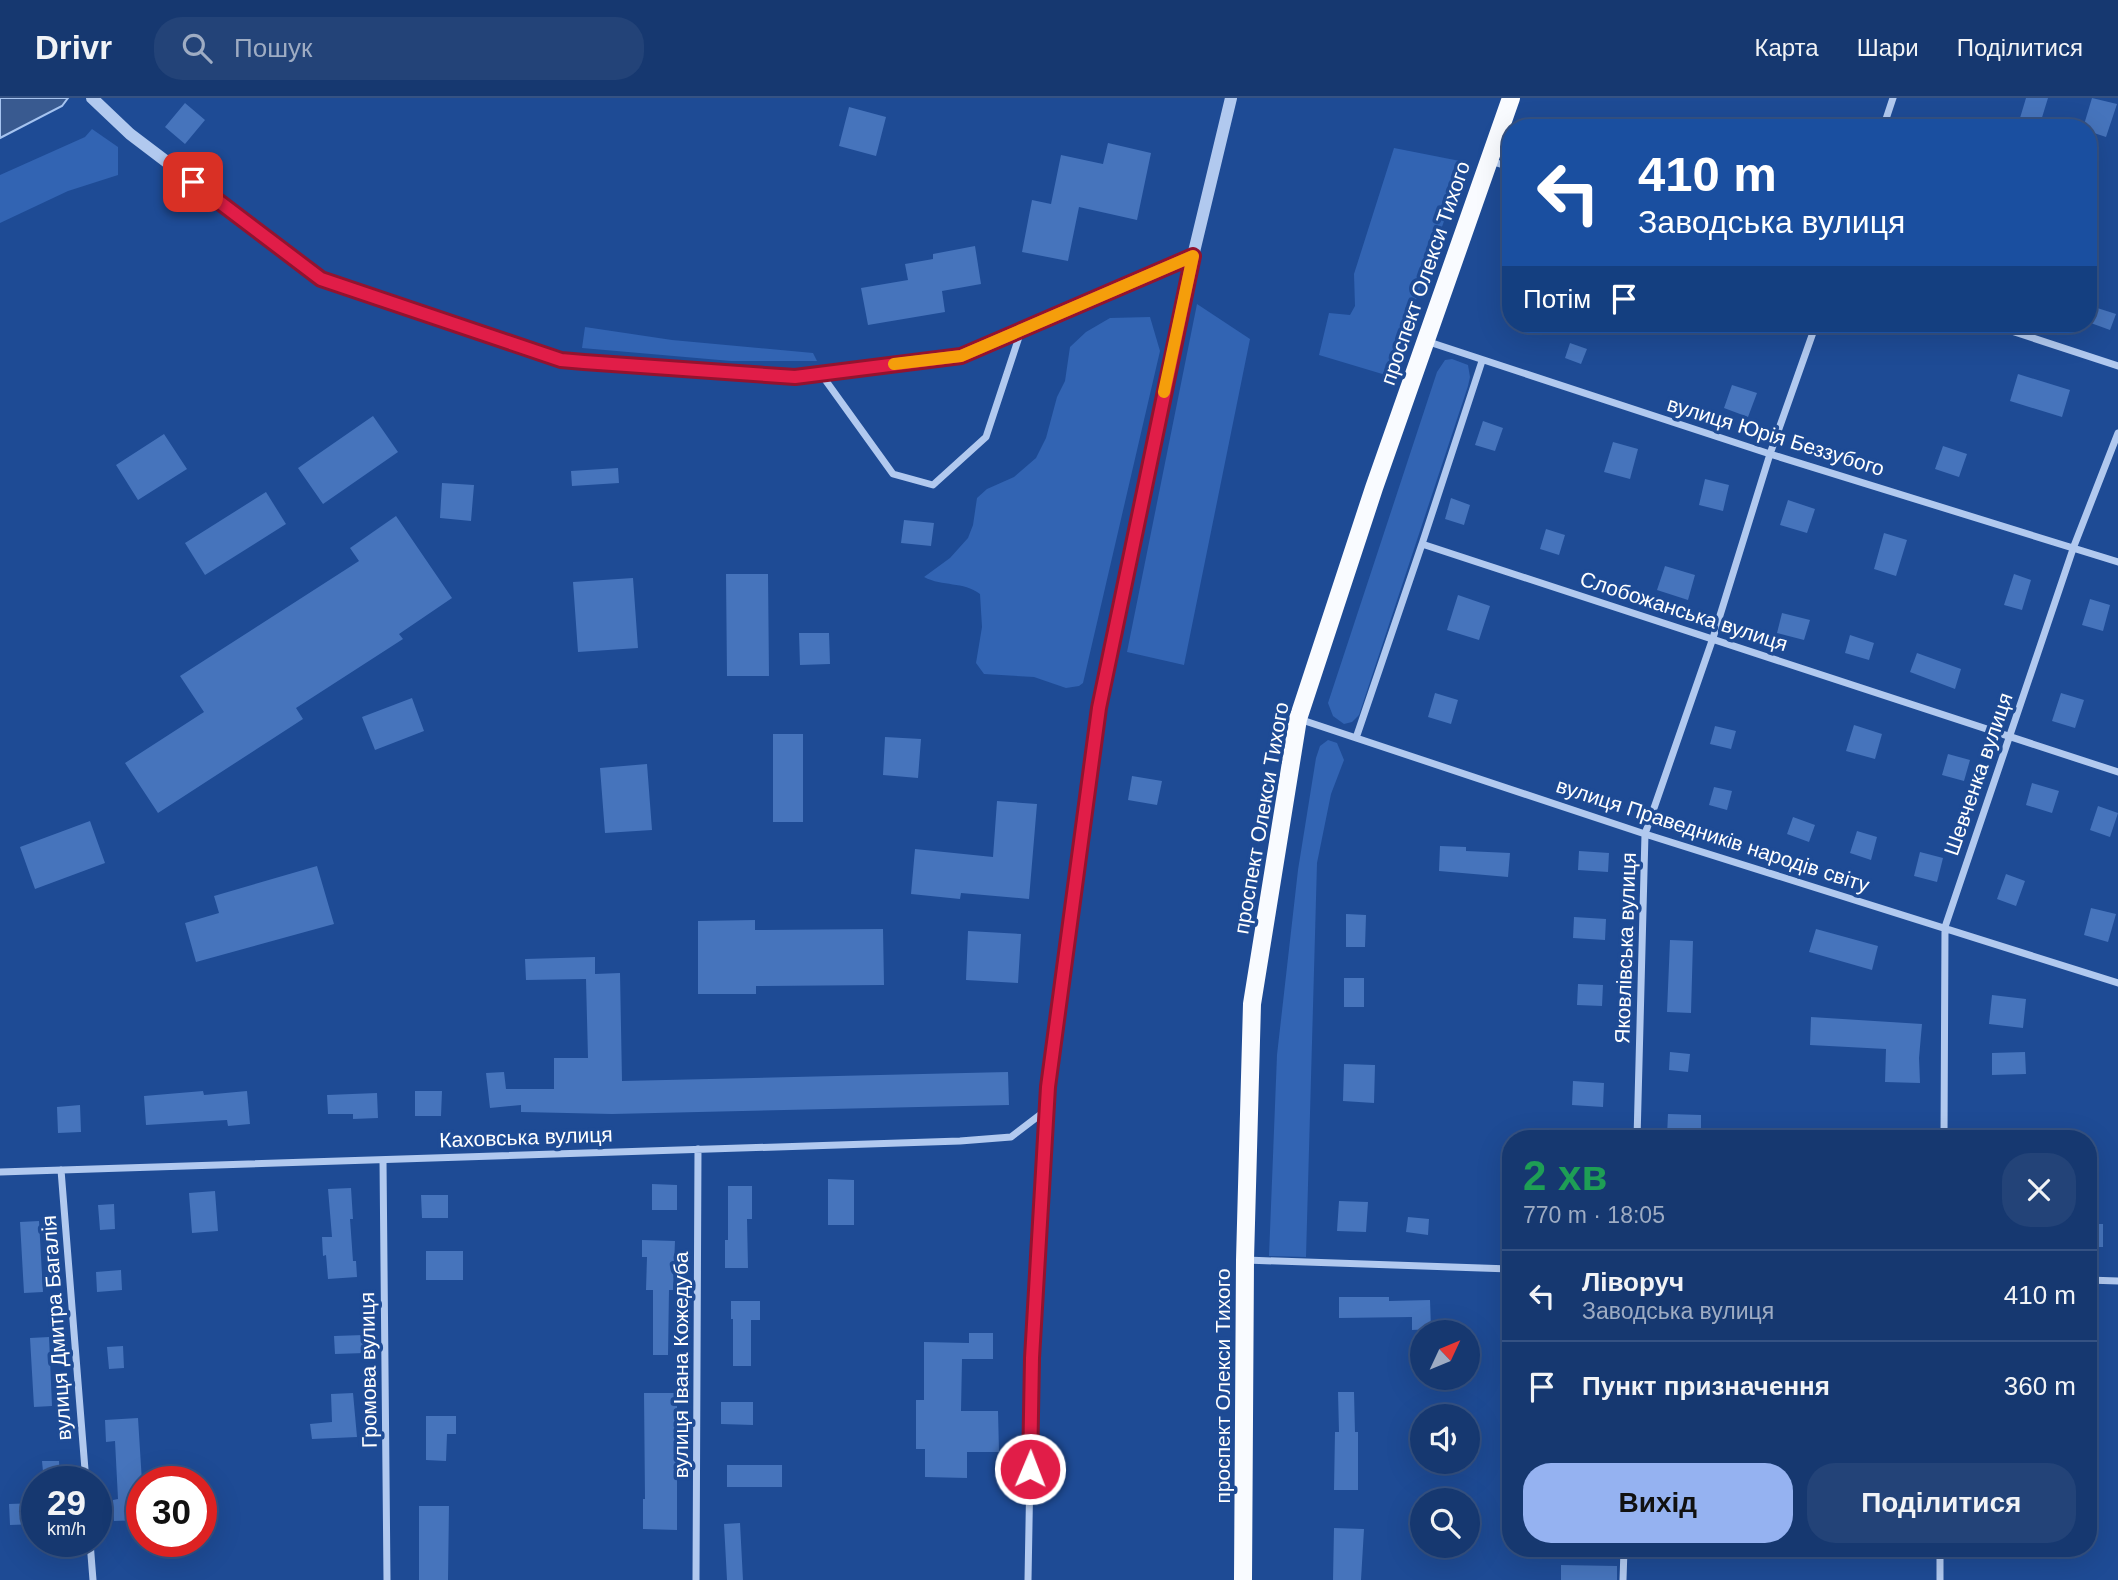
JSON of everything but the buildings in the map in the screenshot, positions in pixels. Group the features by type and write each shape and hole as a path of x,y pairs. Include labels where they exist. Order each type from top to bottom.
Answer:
{"main road":[{"name":"проспект Олекси Тихого","path":"1504,119 1511,98"},
{"name":"проспект Олекси Тихого","path":"1243,1580 1245,1260 1252,1004 1298,719 1374,488 1502,123"}],"street":[{"path":"92,98 130,134 321,279 561,360 795,377 961,356 1193,256"},
{"path":"1028,1580 1032,1358 1045,1111 1099,708 1193,256 1231,98"},
{"path":"1886,119 1893,98"},
{"path":"1489,160 1502,164"},
{"path":"821,374 893,474 933,485 986,436 1021,330"},
{"name":"Яковлівська вулиця","path":"1637,1130 1645,834 1713,638 1770,454 1812,333"},
{"path":"2017,333 2118,366"},
{"name":"вулиця Юрія Беззубого","path":"1425,340 1770,454 2118,562"},
{"path":"1356,738 1482,361"},
{"name":"Шевченка вулиця","path":"1944,1130 1945,927 2074,547 2118,433"},
{"name":"Слобожанська вулиця","path":"1422,544 2118,772"},
{"name":"вулиця Праведників народів світу","path":"1298,719 1645,834 2118,982"},
{"name":"Каховська вулиця","path":"0,1172 1011,1137 1045,1111"},
{"name":"вулиця Івана Кожедуба","path":"696,1580 698,1149"},
{"name":"Громова вулиця","path":"383,1160 387,1580"},
{"name":"вулиця Дмитра Багалія","path":"61,1170 85,1466"},
{"path":"1245,1260 1502,1269"},
{"path":"2097,1281 2118,1282"},
{"path":"91,1557 93,1580"},
{"path":"1623,1580 1624,1557"},
{"path":"1940,1557 1940,1580"}],"shaded area":[{"path":"0,98 68,98 62,106 0,138"},
{"path":"92,129 118,147 118,175 68,191 0,223 0,175 85,137"},
{"path":"1394,148 1465,162 1389,376 1319,355 1329,313 1350,315 1355,306 1354,274"},
{"path":"1197,304 1250,339 1184,665 1127,652"},
{"path":"1150,317 1160,351 1083,683 1066,688 1034,677 984,674 976,663 982,627 980,594 967,587 924,577 950,558 968,538 977,498 987,489 1014,477 1036,458 1046,438 1057,397 1065,381 1070,347 1086,332 1110,318"},
{"path":"585,327 672,340 813,353 817,361 731,361 582,348"},
{"path":"1452,359 1468,365 1468,386 1359,715 1352,722 1344,724 1333,716 1328,703 1437,372 1445,360"},
{"path":"1328,740 1337,743 1344,760 1331,794 1317,863 1306,1257 1269,1256 1277,1055 1298,870 1316,758 1320,746"}],"slow traffic":[{"path":"894,364 961,356 1193,256 1164,392"}],"route":[{"path":"193,182 321,279 561,360 584,362 795,377 961,356 1193,256 1099,708 1048,1087 1032,1358 1030,1469"}]}
